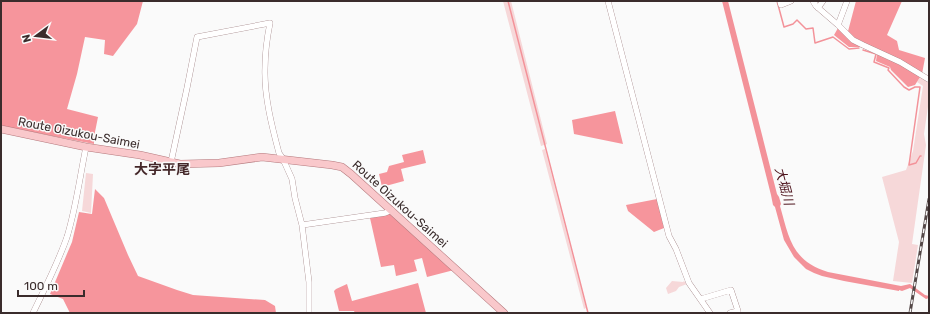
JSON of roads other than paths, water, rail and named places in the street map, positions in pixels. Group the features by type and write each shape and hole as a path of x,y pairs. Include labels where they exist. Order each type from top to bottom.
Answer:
{"main road":[{"name":"Route Oizukou-Saimei","path":"1,129 180,164 219,162 262,157 342,167 392,210 504,313"}],"street":[{"path":"608,1 669,236 676,249 689,283 710,313"},
{"path":"780,1 781,5 791,1"},
{"path":"813,1 818,8 853,40 900,62 928,79"},
{"path":"818,8 823,1"},
{"path":"838,25 847,1"},
{"path":"171,162 196,37 270,22 266,44 265,70 267,99 279,153 292,179 302,225 309,282 309,313"},
{"path":"33,313 62,250 67,235 75,205 86,146"},
{"path":"302,225 392,210"},
{"path":"700,299 731,290 738,312 730,313"}],"waterway":[{"path":"508,1 588,313"},
{"path":"777,1 784,27 793,24 797,20 806,29 813,28 815,43 833,37 849,49 859,48"},
{"path":"863,50 876,54 874,62 889,68 888,70 904,87 909,90 915,87 920,87 909,165 916,163 921,156"}],"railway":[{"path":"910,313 929,199"}],"district":[{"name":"大字平尾","path":"162,169"}],"water label":[{"name":"大堀川","path":"785,186"}]}
